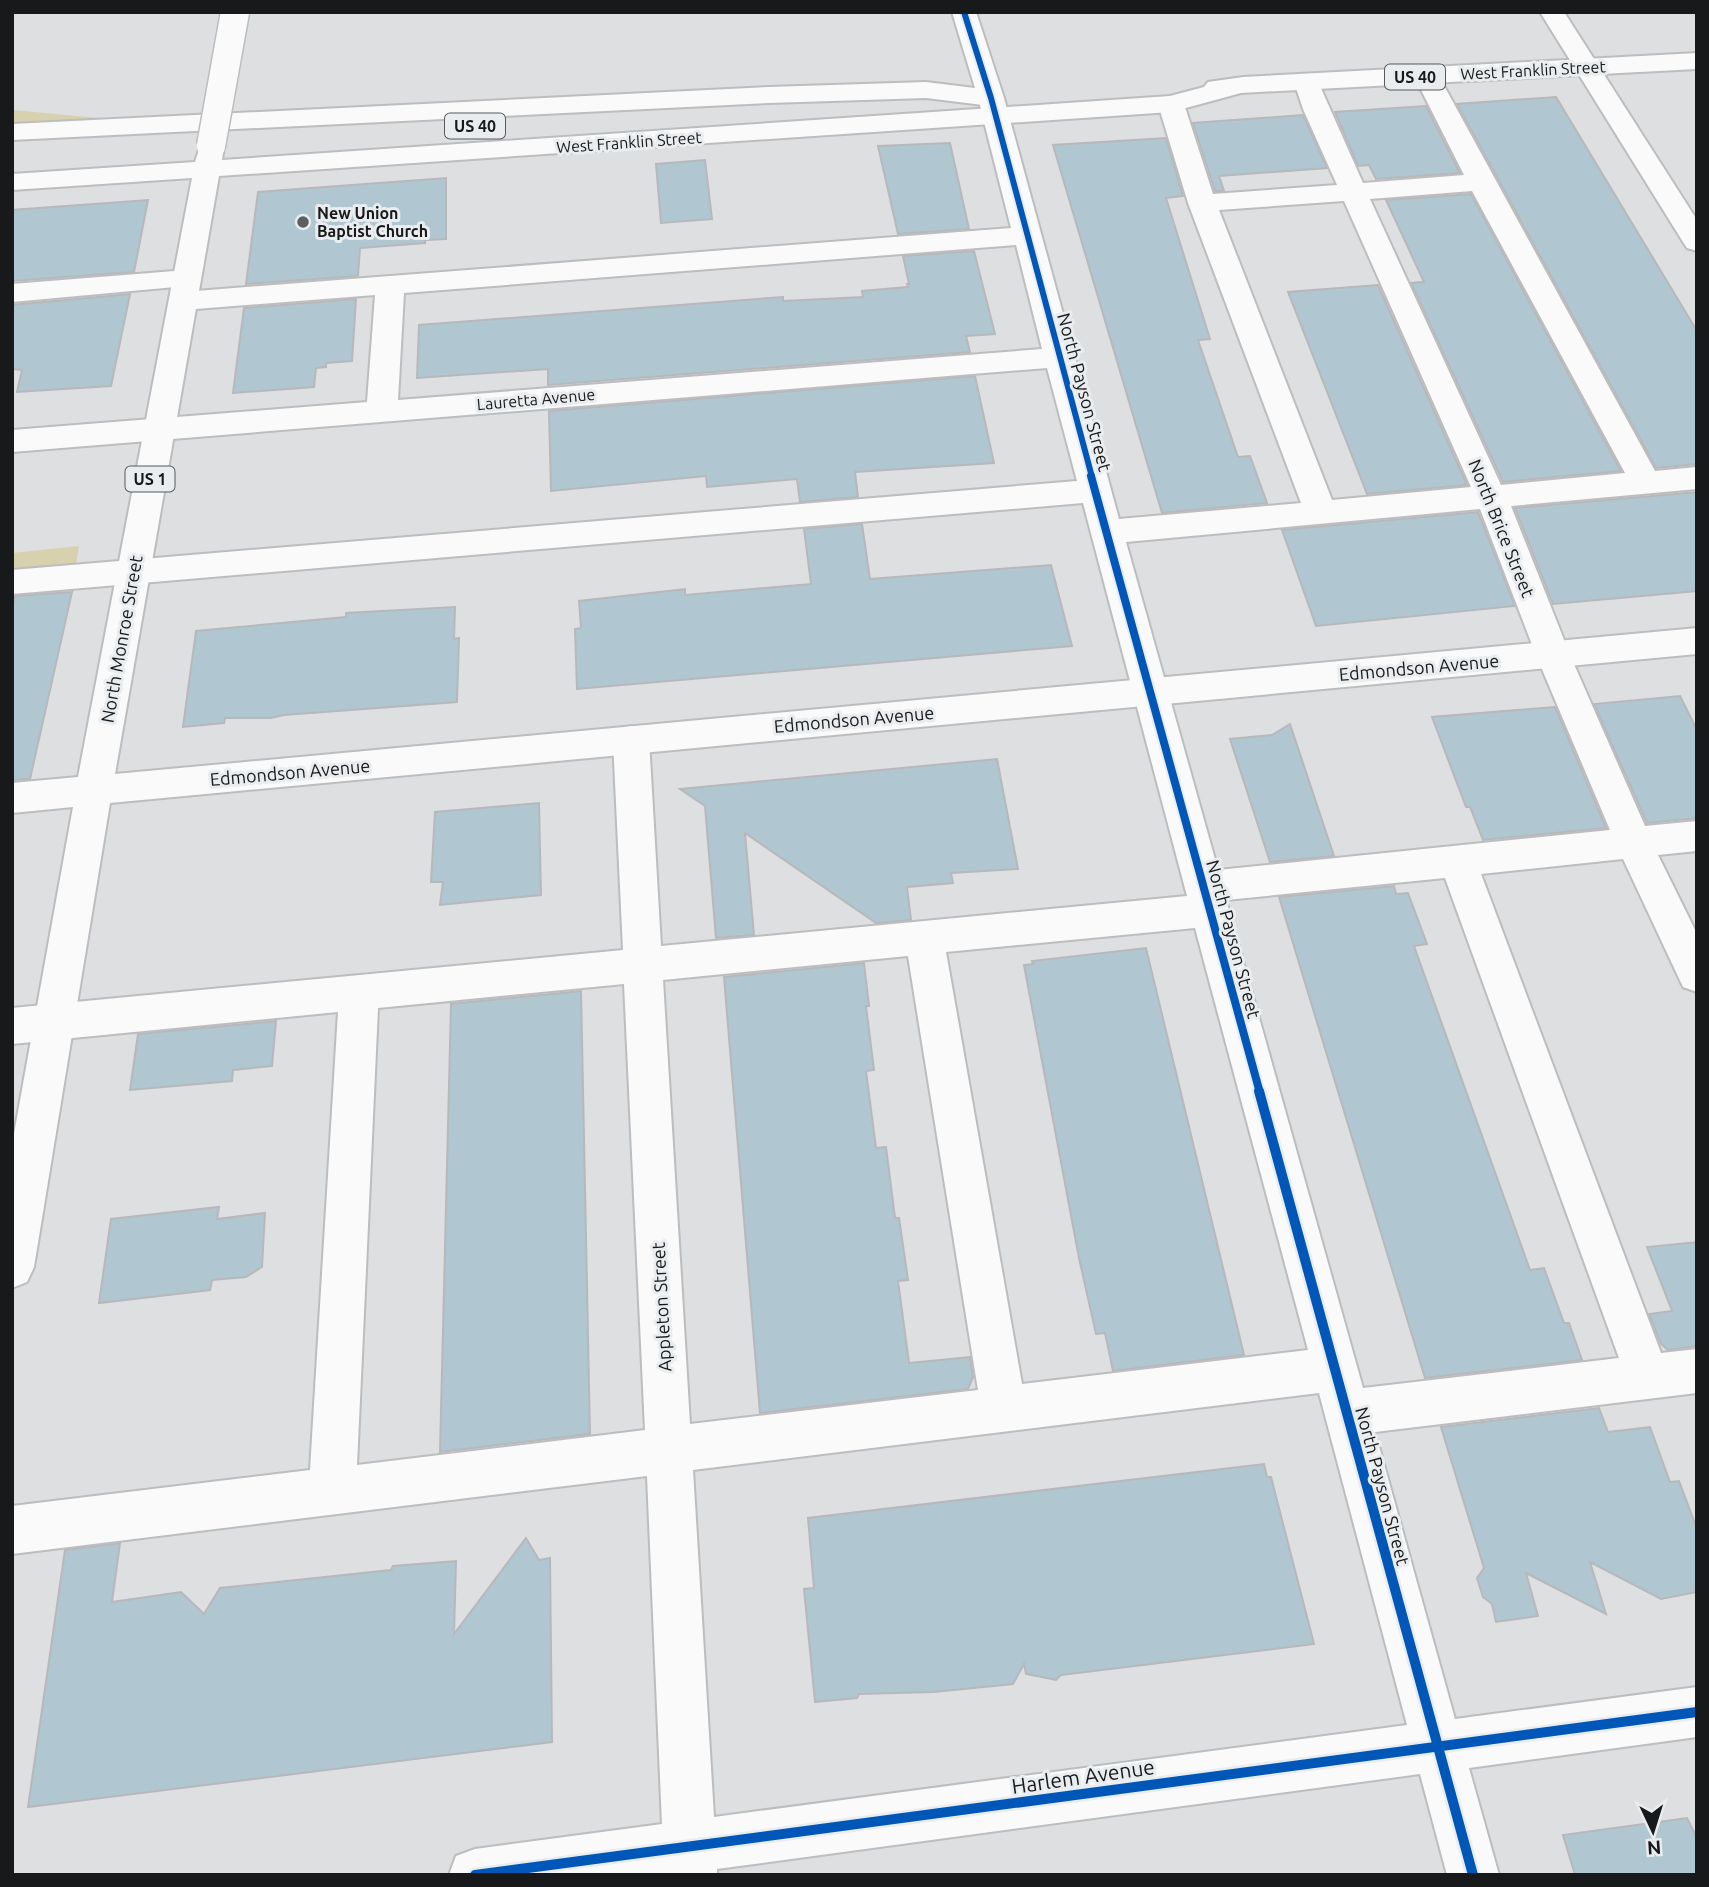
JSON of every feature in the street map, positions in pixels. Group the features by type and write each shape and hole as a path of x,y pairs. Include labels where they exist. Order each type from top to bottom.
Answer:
{"main road":[{"name":"North Monroe Street","path":"13,1260 94,790 235,12"},
{"name":"North Payson Street","path":"964,12 993,107 1473,1875"},
{"path":"1552,12 1697,242"},
{"name":"West Franklin Street","path":"12,182 209,157 993,107 1243,85 1697,61"},
{"path":"1427,76 1481,182 1645,482"},
{"name":"North Brice Street","path":"1307,82 1353,191 1491,496 1553,655 1633,841 1697,975"},
{"name":"West Franklin Street","path":"993,107 1171,104 1243,85"},
{"path":"12,132 782,94 926,90 993,107"},
{"path":"1171,104 1202,203 1321,512"},
{"name":"US 40","path":"12,150 993,107"},
{"path":"1202,203 1481,182"},
{"path":"12,293 390,284 1026,236"},
{"path":"382,411 390,284"},
{"name":"Lauretta Avenue","path":"12,441 1059,357"},
{"path":"1107,532 1697,478"},
{"path":"12,582 1096,491"},
{"name":"Edmondson Avenue","path":"12,798 1697,641"},
{"name":"Appleton Street","path":"632,740 690,1861"},
{"path":"12,1026 924,937 1458,861 1697,836"},
{"path":"1458,861 1648,1377"},
{"path":"924,937 1004,1409"},
{"path":"332,1491 359,993"},
{"path":"12,1530 1335,1368"},
{"path":"1347,1413 1697,1371"},
{"name":"Harlem Avenue","path":"475,1875 690,1861 1438,1746 1697,1712"}],"shaded area":[{"path":"12,110 110,119 12,123"},
{"path":"79,546 75,571 12,576 12,553"}],"building":[{"path":"1556,97 1697,331 1697,464 1656,468 1457,104"},
{"path":"1426,106 1460,173 1376,179 1369,165 1358,166 1335,112"},
{"path":"1303,115 1327,168 1219,176 1224,191 1215,191 1193,123"},
{"path":"1166,138 1183,196 1166,198 1210,339 1198,340 1238,457 1250,456 1267,503 1162,513 1053,145"},
{"path":"950,143 969,229 898,234 878,146"},
{"path":"705,160 712,219 661,223 656,164"},
{"path":"446,178 446,239 360,248 358,276 246,284 258,192"},
{"path":"1471,194 1621,471 1503,482 1411,283 1424,282 1386,200"},
{"path":"148,200 134,272 12,281 12,210"},
{"path":"974,251 995,334 966,336 970,352 548,385 548,369 417,378 419,325 783,297 783,301 863,297 862,291 908,287 903,256"},
{"path":"1378,285 1467,485 1367,494 1288,292"},
{"path":"130,294 111,386 17,392 22,370 12,369 12,305"},
{"path":"356,299 352,361 326,363 326,367 316,368 314,387 233,393 244,308"},
{"path":"975,376 994,463 855,472 858,497 800,502 797,479 707,487 706,476 551,491 549,411"},
{"path":"1697,492 1697,591 1553,604 1515,508"},
{"path":"1478,512 1515,606 1316,626 1282,530"},
{"path":"862,524 870,579 1051,565 1072,646 577,689 575,629 581,628 579,601 685,589 685,595 811,584 804,529"},
{"path":"72,592 30,779 12,780 12,608 15,596"},
{"path":"455,607 454,639 459,638 457,702 271,718 225,718 224,723 183,727 196,631 346,617 346,613"},
{"path":"1680,696 1697,730 1697,818 1647,823 1594,704"},
{"path":"1555,707 1606,828 1483,840 1470,807 1466,807 1432,717"},
{"path":"1290,724 1334,856 1270,862 1230,739 1272,735"},
{"path":"997,759 1018,869 951,873 953,883 907,887 911,920 876,923 745,833 754,935 716,938 705,806 680,789"},
{"path":"539,803 541,895 440,905 443,882 431,882 435,812"},
{"path":"1394,886 1396,894 1408,893 1427,944 1414,946 1530,1270 1544,1268 1564,1323 1569,1323 1582,1360 1425,1378 1279,897"},
{"path":"1146,948 1244,1355 1113,1371 1105,1333 1096,1334 1079,1258 1024,965 1033,964 1032,961"},
{"path":"864,963 874,1070 866,1071 876,1148 886,1147 895,1218 899,1218 908,1280 898,1281 909,1363 970,1357 973,1377 968,1389 760,1413 724,977"},
{"path":"581,991 590,1434 440,1452 451,1004"},
{"path":"276,1021 272,1066 233,1070 232,1081 130,1090 138,1034"},
{"path":"219,1207 217,1219 265,1213 262,1267 246,1277 212,1280 210,1290 99,1303 111,1219"},
{"path":"1697,1242 1697,1346 1668,1350 1661,1344 1649,1314 1672,1311 1647,1247"},
{"path":"1599,1408 1608,1432 1650,1427 1670,1482 1679,1481 1697,1529 1697,1592 1661,1599 1590,1562 1606,1614 1526,1573 1538,1616 1496,1622 1492,1604 1483,1597 1477,1578 1484,1568 1441,1427"},
{"path":"1264,1464 1267,1477 1271,1477 1314,1644 1061,1675 1056,1680 1026,1674 1024,1664 1013,1684 934,1692 859,1694 857,1698 815,1702 804,1589 814,1588 808,1518"},
{"path":"526,1538 539,1560 550,1558 552,1742 28,1807 65,1550 120,1543 112,1602 181,1592 204,1614 220,1588 391,1570 393,1566 456,1561 454,1634"},
{"path":"1687,1818 1697,1838 1697,1875 1575,1875 1563,1835"}],"cycle path":[{"path":"964,12 991,98 1059,357 1473,1875"},
{"path":"475,1875 1697,1712"}],"place":[{"name":"New Union Baptist Church","path":"303,222"}]}
